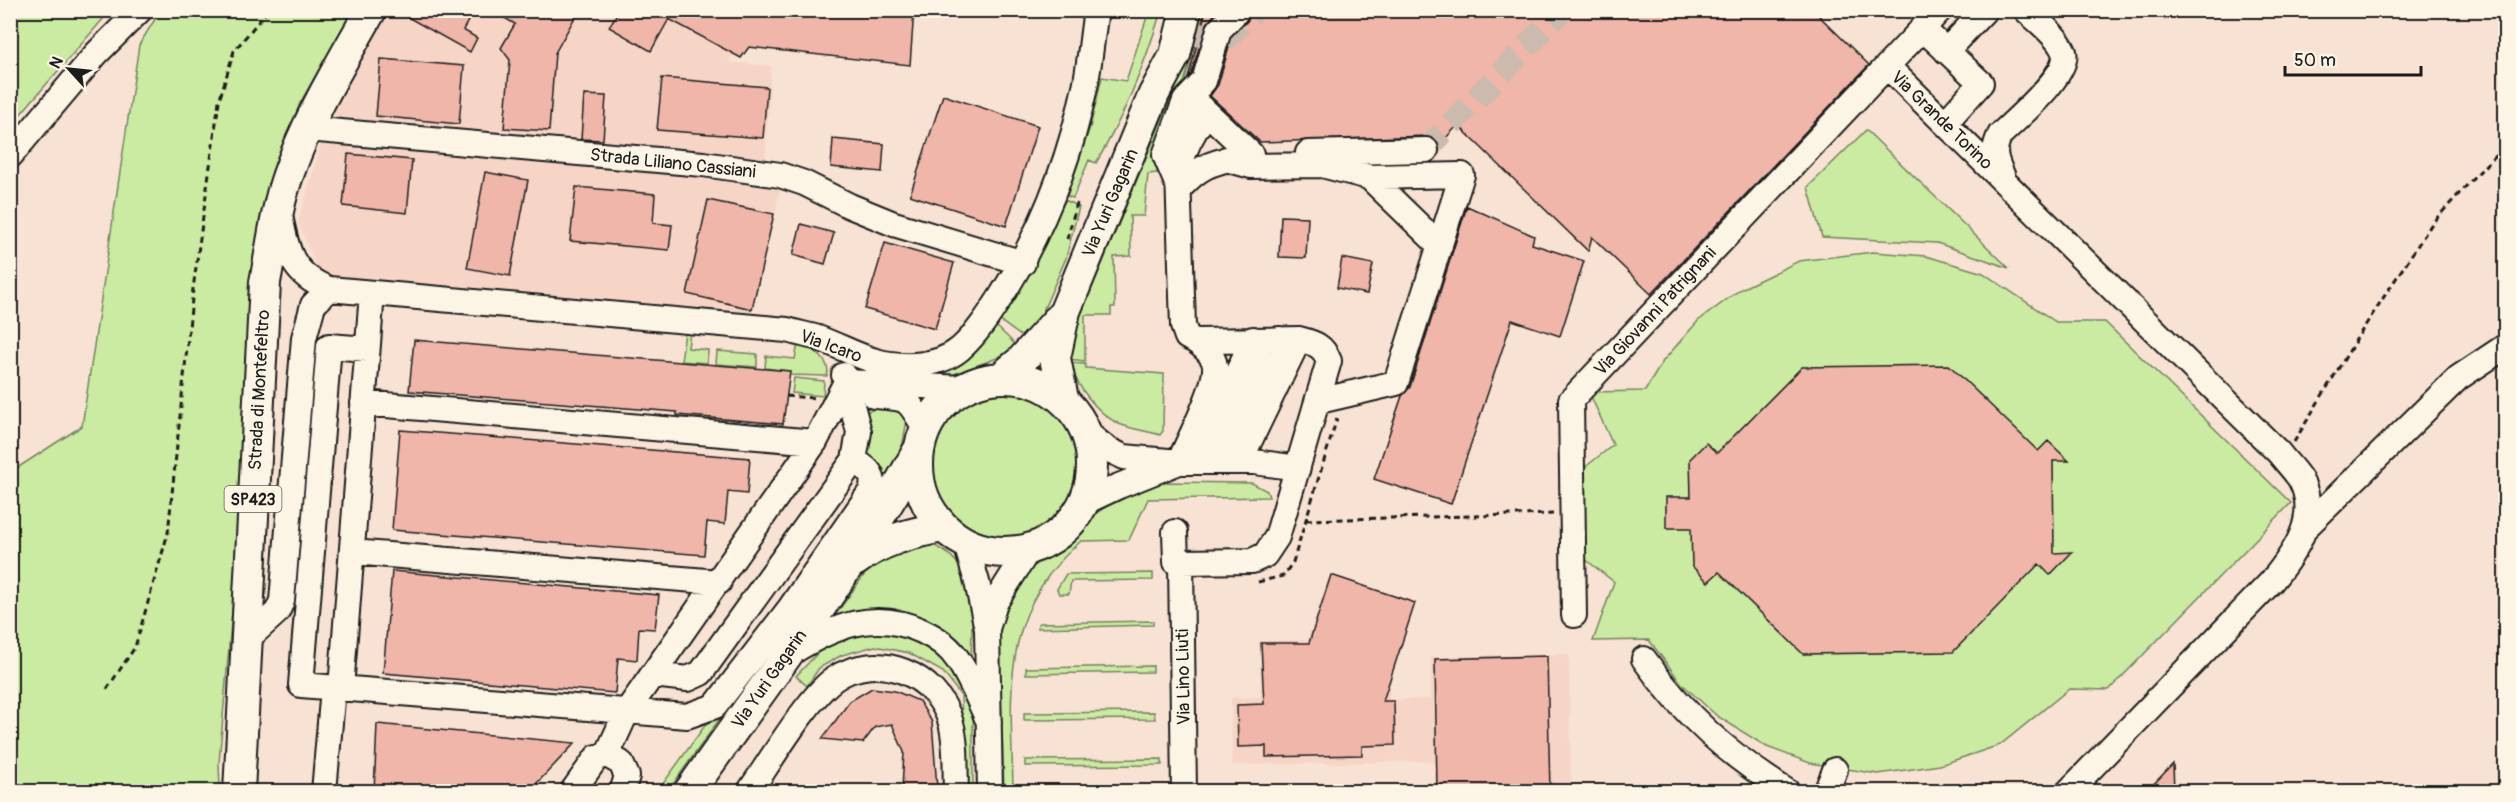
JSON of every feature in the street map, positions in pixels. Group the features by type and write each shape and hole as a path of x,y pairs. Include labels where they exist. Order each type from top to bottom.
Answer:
{"main road":[{"name":"Strada di Montefeltro","path":"239,792 245,641 266,282 279,207 289,173 307,129 371,10"},
{"name":"Via Yuri Gagarin","path":"1155,94 1170,10"},
{"name":"Via Yuri Gagarin","path":"1063,399 1055,358 1065,311 1155,94 1175,55 1186,10"},
{"name":"Via Yuri Gagarin","path":"1002,377 1021,361 1065,311"},
{"name":"Via Yuri Gagarin","path":"689,792 848,566 921,440 946,399 962,388 981,380 1002,377 1024,379 1044,386 1063,399 1077,414 1087,433 1092,456 1091,480 1083,503 1070,524 1051,539 1029,549 1008,553 986,551 966,544 942,527 923,496 918,478 921,440"},
{"name":"Via Yuri Gagarin","path":"848,566 874,546 896,536 942,527"}],"street":[{"path":"10,156 96,54 140,10"},
{"name":"Via Icaro","path":"329,290 787,330 818,338 857,357 882,362 914,365 943,359 960,349 989,315 1023,263 1047,209 1069,150 1085,86 1096,10"},
{"path":"1180,188 1171,175 1165,155 1185,101 1204,81 1219,30 1238,10"},
{"name":"Via Grande Torino","path":"1940,10 1887,66 2004,180"},
{"path":"1946,51 1984,10"},
{"name":"Via Grande Torino","path":"2004,180 1994,155 2000,135 2065,64 2065,55 2060,44 2026,10"},
{"path":"1922,28 1981,83 1945,123"},
{"name":"Via Giovanni Patrignani","path":"1574,615 1571,400 1887,66"},
{"path":"1218,462 1215,363 1185,341 1176,282 1181,159 1203,109 1251,154"},
{"name":"Strada Liliano Cassiani","path":"307,129 703,164 780,175 804,183 850,206 894,224 1023,263"},
{"path":"1180,188 1194,172 1209,164 1251,154 1426,150"},
{"path":"1226,159 1251,166 1322,165 1369,177 1462,175 1396,384 1319,401"},
{"path":"1369,177 1440,246"},
{"path":"2004,180 2279,453 2300,480 2307,506 2304,529 2293,555 2271,582 2068,792"},
{"path":"245,641 277,612 282,601 304,338 313,305 329,290 311,282 297,269 285,245 279,207"},
{"path":"324,792 352,552 372,293"},
{"path":"1218,462 1253,339"},
{"path":"1178,562 1252,561 1265,555 1277,537 1329,361 1324,349 1298,340 1185,341"},
{"path":"1083,503 1218,462 1298,340"},
{"path":"1218,462 1298,340"},
{"path":"367,349 329,346 301,685 687,716 715,706 790,608 871,491 874,480 870,471 854,460"},
{"path":"2304,529 2458,378 2505,346"},
{"path":"653,675 688,679 701,673 854,460 859,432 839,349"},
{"path":"846,382 962,388"},
{"path":"846,382 866,395 902,398 915,409 921,440"},
{"path":"607,755 627,711 815,442 846,382"},
{"path":"363,403 815,442"},
{"path":"1087,433 1107,449 1124,457 1298,468"},
{"name":"Via Lino Liuti","path":"1175,532 1178,562 1184,792"},
{"path":"966,544 978,582 987,629 990,792"},
{"path":"987,629 995,603 1029,549"},
{"path":"352,552 718,582"},
{"path":"786,655 822,634 850,623 879,619 910,626 939,639 957,658 971,681 989,722"},
{"path":"1644,659 1671,697 1708,732 1753,769 1788,792"},
{"path":"748,792 816,696 834,679 855,668 876,665 897,668 916,676 931,687 943,703 951,724 956,792"},
{"path":"572,792 597,758 607,755 621,763 627,776 622,792"}],"path":[{"path":"107,689 135,647 168,533 193,289 219,101 234,51 268,10"},
{"path":"2279,453 2293,444 2356,338 2433,222 2505,143"},
{"path":"1064,249 1077,203"},
{"path":"786,396 822,398"},
{"path":"1306,520 1573,514"}],"shaded area":[{"path":"388,11 758,11 729,62 771,66 764,178 782,182 752,314 321,276 298,222 331,111"},
{"path":"1330,574 1416,602 1389,684 1389,700 1431,699 1431,657 1569,654 1571,791 1435,791 1434,761 1232,765 1231,698 1261,697 1260,641 1308,640"}],"green space":[{"path":"10,11 110,11 11,125"},
{"path":"160,11 353,11 300,103 279,158 243,483 219,763 220,791 11,792 11,472 82,426 139,45"},
{"path":"1149,11 1161,11 1125,108 1096,163 1089,160 1073,198 1067,196 1090,127 1102,77 1126,81"},
{"path":"1194,11 1205,11 1181,93 1157,158 1157,173 1148,174 1144,216 1130,216 1131,256 1114,257 1115,307 1111,307 1111,315 1085,315 1085,361 1068,359 1077,324 1171,98"},
{"path":"1866,130 2009,268 1937,243 1822,237 1808,187"},
{"path":"1065,200 1079,207 1066,258 1039,320 1025,339 999,320 1038,258"},
{"path":"1873,252 1926,256 1983,273 2056,322 2105,322 2291,503 2109,690 2069,689 2000,745 1940,765 1878,774 1810,763 1767,747 1717,716 1682,684 1649,640 1593,641 1614,582 1585,559 1584,468 1613,445 1589,392 1645,391 1663,361 1698,321 1741,289 1799,261"},
{"path":"992,322 1017,346 997,358 946,377 865,372 859,366 923,371"},
{"path":"685,332 690,332 688,348 708,350 707,363 681,361"},
{"path":"798,344 809,348 824,360 828,370 827,376 789,375 789,371 765,368 766,356 795,359"},
{"path":"717,351 757,354 757,367 716,364"},
{"path":"1070,363 1085,364 1086,368 1164,374 1163,431 1160,435 1119,424 1103,413 1082,390"},
{"path":"794,378 824,381 823,396 792,393"},
{"path":"1005,389 1034,394 1059,411 1076,436 1081,465 1076,494 1059,519 1034,536 1005,541 976,536 951,519 934,494 929,465 934,436 951,411 976,394"},
{"path":"888,404 900,407 907,420 899,465 889,482 668,791 657,792 883,479 884,469 859,451 861,414"},
{"path":"1162,482 1252,483 1267,491 1269,497 1148,499 1129,540 1081,541 1054,568 1036,596 1023,625 1015,655 1011,719 1013,789 1017,791 1004,791 999,634 1001,612 1029,567 1055,554 1072,541 1097,513 1117,499 1141,487"},
{"path":"923,542 942,550 956,561 965,575 972,610 971,667 952,642 829,624 874,561"},
{"path":"1153,573 1153,580 1071,581 1069,594 1059,594 1057,589 1066,574"},
{"path":"1153,621 1153,625 1037,628 1039,623"},
{"path":"875,628 919,637 936,647 962,678 973,708 973,791 965,791 961,696 943,672 909,653 875,646 842,655 819,668 807,686 796,676 829,641"},
{"path":"1153,666 1153,672 1026,674 1026,668"},
{"path":"1154,712 1155,719 1024,720 1024,713"},
{"path":"1162,759 1162,765 1025,766 1025,760"}],"building":[{"path":"395,10 474,10 463,30 477,38 470,52"},
{"path":"491,10 579,10 555,53 549,131 504,128 510,60 501,48 515,24"},
{"path":"619,10 914,10 910,65 749,47 741,58 669,19 651,51 609,27"},
{"path":"1206,10 1218,10 1206,25 1188,78"},
{"path":"1252,10 1813,10 1869,65 1651,294 1592,237 1588,251 1458,125 1443,141 1426,136 1260,142 1210,96 1218,85 1232,37 1248,20"},
{"path":"381,59 464,66 459,124 376,116"},
{"path":"662,78 767,87 763,138 657,130"},
{"path":"584,95 606,96 603,140 581,139"},
{"path":"943,95 1038,126 1006,226 910,195"},
{"path":"833,139 884,144 882,172 831,167"},
{"path":"348,154 412,160 407,213 343,206"},
{"path":"485,172 528,180 510,276 467,268"},
{"path":"576,187 655,194 653,223 672,225 669,250 570,241"},
{"path":"708,200 774,214 752,309 687,294"},
{"path":"1467,206 1534,236 1532,244 1584,261 1560,336 1512,320 1451,504 1374,479 1402,396 1410,387"},
{"path":"1281,216 1308,217 1306,258 1279,257"},
{"path":"801,224 834,233 825,264 793,255"},
{"path":"885,243 954,263 935,329 865,309"},
{"path":"1342,258 1373,264 1367,294 1337,288"},
{"path":"414,340 790,371 783,424 677,415 677,412 409,391"},
{"path":"1949,365 2038,451 2048,441 2069,461 2053,461 2054,553 2072,552 2050,575 2039,564 1953,652 1803,654 1719,572 1708,582 1692,566 1691,528 1666,528 1666,497 1691,497 1690,459 1706,443 1717,453 1802,367"},
{"path":"400,430 750,458 747,494 728,492 725,524 707,522 704,555 392,530"},
{"path":"392,571 659,595 655,629 639,628 637,660 618,658 615,693 383,673"},
{"path":"1331,575 1415,603 1383,701 1394,701 1395,745 1362,746 1362,755 1266,757 1266,746 1238,747 1237,705 1264,704 1261,643 1309,643"},
{"path":"1547,656 1550,792 1437,792 1435,659"},
{"path":"872,688 895,691 919,701 932,722 937,788 902,789 904,752 892,724 875,727 863,743 822,739 850,701"},
{"path":"377,724 575,743 537,783 537,792 374,792"},
{"path":"2173,764 2174,792 2146,792"}],"tunnel":[{"path":"1206,49 1216,10"},
{"path":"1224,41 1254,10"},
{"path":"1426,150 1562,10"}]}
